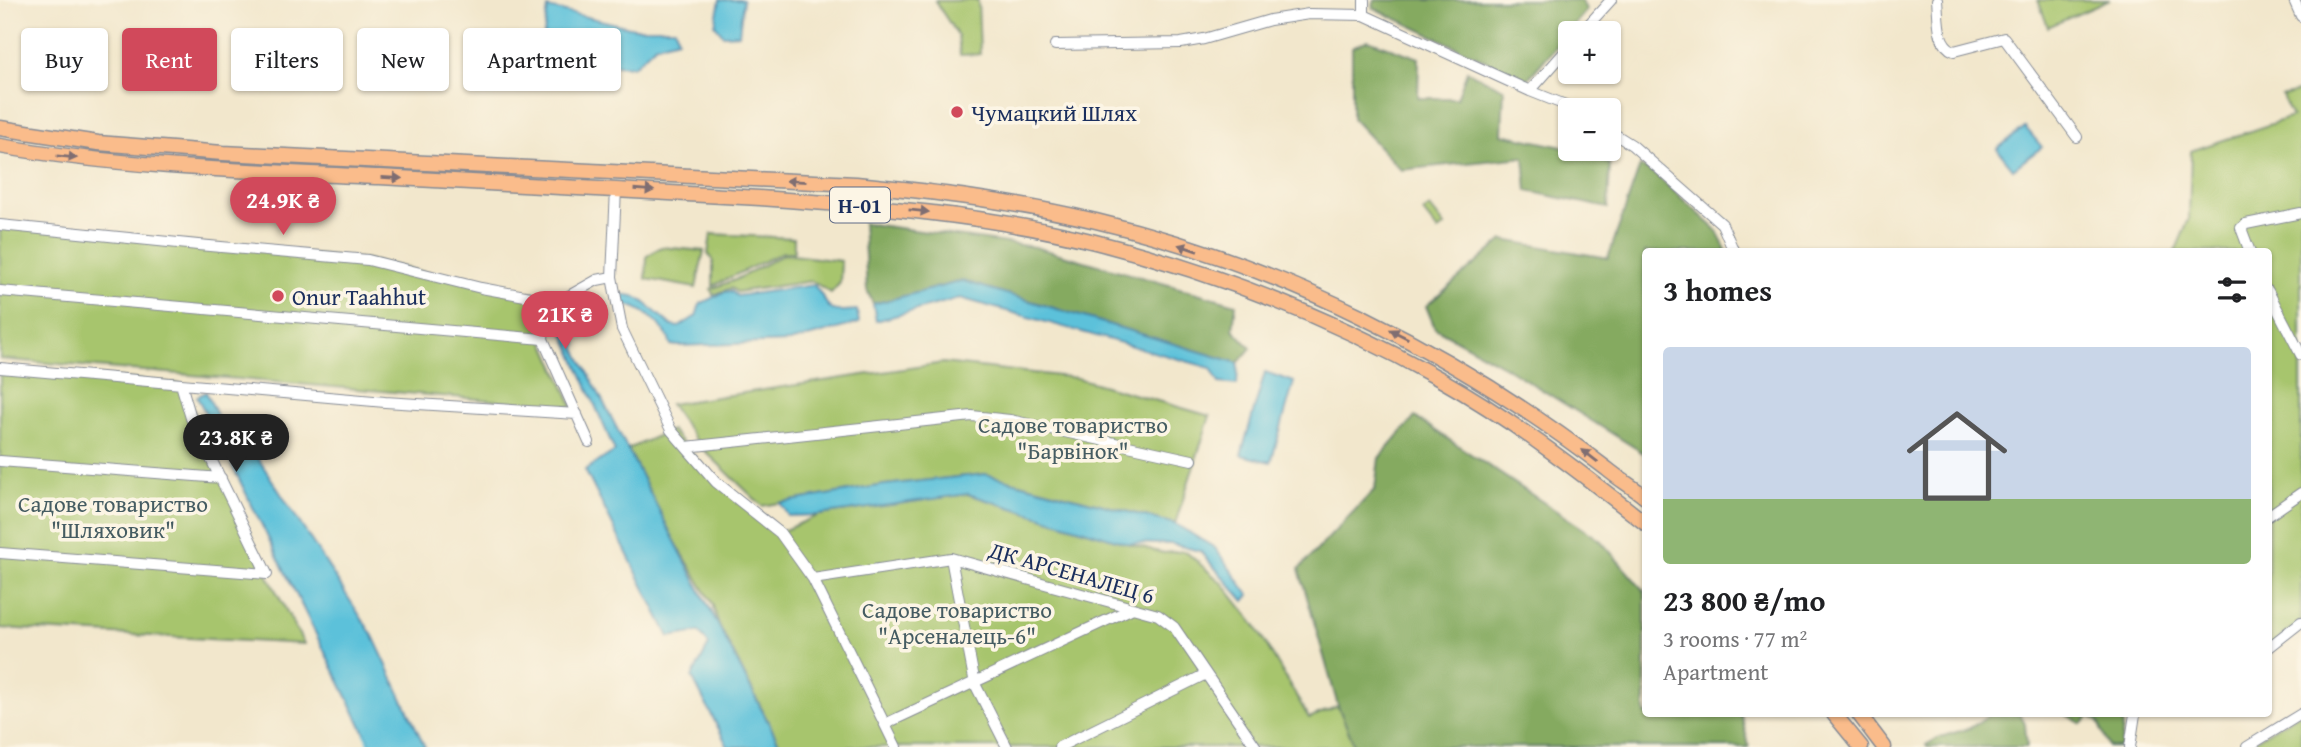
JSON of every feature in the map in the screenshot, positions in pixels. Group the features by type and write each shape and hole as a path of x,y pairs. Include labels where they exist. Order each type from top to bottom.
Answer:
{"main road":[{"name":"Н-01","path":"0,128 98,143 223,153 856,184 935,192 1097,221 1247,268 1353,312 1398,334 1499,392 1642,493"},
{"name":"Н-01","path":"0,146 60,156 201,168 824,202 957,214 1095,242 1208,275 1364,339 1443,380 1564,460 1642,521"},
{"path":"1836,717 1861,747"},
{"path":"1861,717 1884,747"}],"street":[{"path":"1364,0 1364,15"},
{"path":"1592,21 1611,0"},
{"path":"1937,0 1943,43 1948,48 1954,51 2004,38 2077,136"},
{"path":"2294,0 2301,16"},
{"path":"1055,45 1181,43 1270,20 1310,14 1364,15 1558,102"},
{"path":"1530,91 1558,60"},
{"path":"1621,138 1722,224 1732,248"},
{"path":"616,189 612,277 622,329 671,430 716,482 780,533 813,579 897,747"},
{"path":"2248,248 2241,228 2246,224 2301,213"},
{"path":"0,225 198,246 368,260 481,288 558,302"},
{"path":"589,442 543,340 545,318 558,302 597,280 612,277"},
{"path":"0,291 543,340"},
{"path":"2272,299 2301,355"},
{"path":"0,368 385,402 577,414"},
{"path":"0,553 267,574 191,418 181,384"},
{"path":"686,447 972,416 1010,419 1192,460"},
{"path":"0,461 221,478"},
{"path":"2272,513 2301,494"},
{"path":"951,558 975,684 1007,747"},
{"name":"ДК АРСЕНАЛЕЦ 6","path":"813,579 951,558 1158,615 1174,627 1256,747"},
{"path":"885,724 1133,608"},
{"path":"2272,645 2301,622"},
{"path":"1059,747 1206,674"},
{"path":"2247,747 2301,715"},
{"path":"2130,747 2135,717"}],"green space":[{"path":"978,0 980,54 960,55 958,36 935,1"},
{"path":"1374,0 1580,0 1587,10 1578,21 1558,21 1558,44 1527,80 1373,8"},
{"path":"2038,0 2110,0 2048,27"},
{"path":"1368,40 1419,58 1418,98 1457,98 1467,71 1504,89 1502,134 1558,146 1558,161 1602,161 1610,164 1608,208 1527,191 1524,157 1401,170 1352,118 1352,47"},
{"path":"2301,91 2301,622 2272,645 2272,248 2177,248 2189,219 2191,151 2292,117 2282,96"},
{"path":"1640,166 1657,176 1716,229 1725,248 1642,248 1642,452 1502,365 1435,328 1426,306 1503,240 1608,258"},
{"path":"1430,207 1445,226 1438,231 1423,212"},
{"path":"863,223 1035,247 1236,304 1233,329 1251,348 1238,363 963,281 873,304 867,290"},
{"path":"0,224 368,260 548,300 543,339 573,407 0,359"},
{"path":"711,234 794,238 794,252 783,252 713,286 713,261 708,254"},
{"path":"661,247 704,251 696,288 646,279 647,256"},
{"path":"784,254 841,261 840,283 831,293 812,281 737,292 731,288 713,295 711,289 735,280"},
{"name":"Садове товариство \"Барвінок\"","path":"943,363 1077,378 1210,416 1175,524 985,474 884,485 762,506 700,446 670,404"},
{"name":"Садове товариство \"Шляховик\"","path":"0,368 181,384 267,574 304,644 0,628"},
{"path":"1415,417 1600,540 1642,589 1642,717 1742,717 1749,747 1355,747 1338,706 1299,569 1375,489 1379,458"},
{"name":"Садове товариство \"Арсеналець-6\"","path":"671,430 716,482 780,532 819,515 967,494 1163,553 1185,551 1223,584 1255,625 1309,718 1338,706 1355,747 781,747 719,625 712,603 672,536 628,449"},
{"path":"2301,712 2301,747 2244,747"},
{"path":"1986,717 2022,717 2025,724 2027,747 1926,745 1940,737 1970,728"},
{"path":"2070,717 2089,717 2082,724"},
{"path":"2091,717 2124,717 2121,747 2109,747 2098,722"}],"water":[{"path":"720,0 743,0 739,34 723,35 715,25"},
{"path":"548,8 634,28 675,28 678,39 656,45 634,66 621,65 621,28 545,28"},
{"path":"2025,127 2042,147 2013,169 1997,149"},
{"path":"963,281 1238,363 1237,385 1219,383 1211,368 960,298 876,321 873,304"},
{"path":"814,285 833,310 857,310 859,323 789,342 678,346 671,345 664,331 652,318 622,304 620,294 634,296 672,326 679,327 696,316 700,304 724,292 731,291 737,296"},
{"path":"578,319 576,349 781,747 728,747 692,677 709,645 699,632 669,637 585,470 615,451 562,329"},
{"path":"1265,372 1294,382 1271,462 1241,455"},
{"path":"206,392 227,436 221,442 197,397"},
{"path":"235,443 250,446 373,636 425,747 372,747 227,455"},
{"path":"985,474 1175,524 1215,548 1249,595 1244,601 1200,551 1172,544 1126,543 968,494 819,515 788,516 780,503 884,485"}],"waterway":[{"path":"365,734 371,747"}],"place":[{"name":"Чумацкий Шлях","path":"957,112"},
{"name":"Onur Taahhut","path":"278,296"}]}
